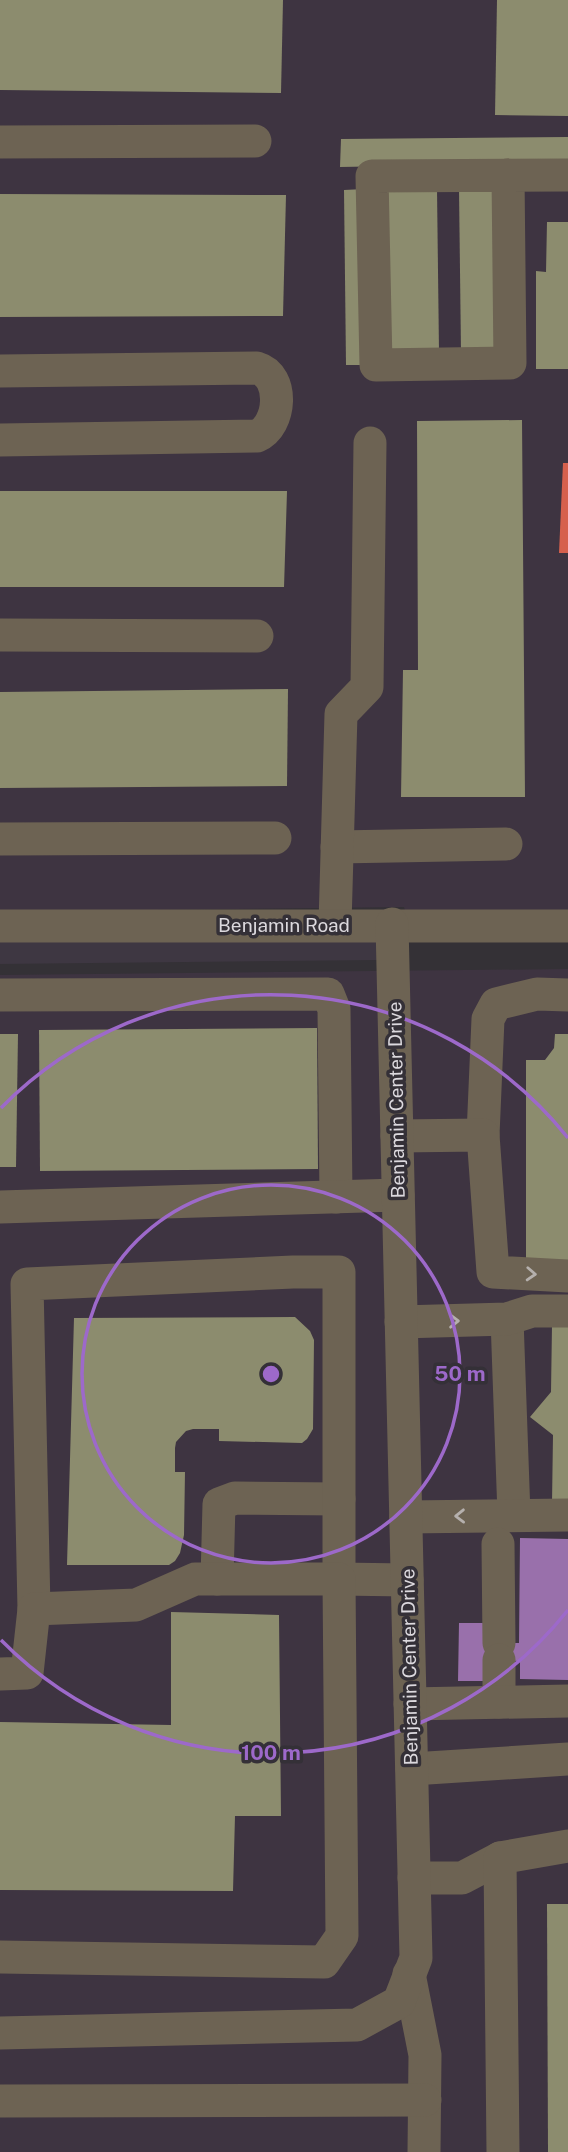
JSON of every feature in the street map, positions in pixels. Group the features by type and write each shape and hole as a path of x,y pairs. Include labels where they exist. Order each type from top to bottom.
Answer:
{"street":[{"path":"0,142 255,141"},
{"path":"508,176 510,363 376,365 372,176 568,175"},
{"path":"0,371 257,368 264,370 270,377 277,399 270,426 257,436 0,440"},
{"path":"335,924 341,714 367,687 370,443"},
{"path":"0,635 257,636"},
{"path":"0,839 275,838"},
{"path":"337,847 506,844"},
{"name":"Benjamin Center Drive","path":"0,2033 357,2025 398,2002 416,1958 392,924"},
{"name":"Benjamin Road","path":"0,926 568,926"},
{"path":"568,995 537,994 496,1004 488,1019 483,1135 493,1272 568,1276"},
{"path":"0,995 328,995 334,1009 336,1197"},
{"path":"397,1136 483,1135"},
{"path":"0,1207 398,1195"},
{"path":"0,1674 27,1672 34,1609 13,1284 339,1272 342,1936 324,1962 0,1957"},
{"path":"401,1322 507,1319 533,1311 568,1311"},
{"path":"499,1702 506,1530 507,1319"},
{"path":"217,1579 219,1504 235,1498 339,1499"},
{"path":"406,1517 506,1530 568,1515"},
{"path":"34,1609 136,1605 195,1579 407,1580"},
{"path":"410,1704 568,1701"},
{"path":"412,1769 568,1759"},
{"path":"414,1878 462,1878 500,1858 568,1846"},
{"path":"500,1858 503,2152"},
{"path":"409,1974 425,2055 424,2152"},
{"path":"0,2101 425,2100"}],"shaded area":[{"path":"0,0 568,0 568,913 405,911 404,907 0,912"},
{"path":"378,937 379,960 0,964 0,939"},
{"path":"568,969 568,2152 0,2152 0,975"}],"building: Shops":[{"path":"563,463 568,463 568,553 559,553"}],"building: Offices":[{"path":"520,1538 568,1539 568,1680 520,1679 520,1661 484,1660 484,1681 458,1681 459,1623 486,1623 486,1643 519,1643"}],"building: Industry":[{"path":"0,0 283,0 281,93 0,90"},
{"path":"497,0 568,0 568,116 495,115"},
{"path":"568,137 568,163 340,167 341,139"},
{"path":"459,188 497,188 499,353 461,353"},
{"path":"364,189 366,365 346,365 344,190"},
{"path":"437,189 439,352 389,353 387,190"},
{"path":"0,194 286,195 283,316 0,317"},
{"path":"547,222 568,222 568,369 536,369 536,271 546,272"},
{"path":"522,420 525,797 401,797 403,670 418,670 417,421"},
{"path":"0,491 287,491 284,587 0,587"},
{"path":"288,689 287,786 0,788 0,692"},
{"path":"317,1028 318,1169 40,1171 39,1030"},
{"path":"0,1034 18,1034 16,1167 0,1167"},
{"path":"555,1034 568,1034 568,1265 526,1265 526,1060 545,1060 554,1048"},
{"path":"295,1317 310,1331 314,1340 313,1429 307,1439 302,1443 219,1441 219,1429 186,1431 176,1442 175,1448 175,1472 185,1472 184,1535 180,1553 175,1561 169,1565 67,1565 74,1318"},
{"path":"552,1325 568,1325 568,1503 552,1503 553,1435 530,1417 551,1392"},
{"path":"171,1612 279,1615 281,1816 235,1816 233,1891 0,1890 0,1722 171,1725"},
{"path":"547,1904 568,1904 568,2152 548,2152"}]}
